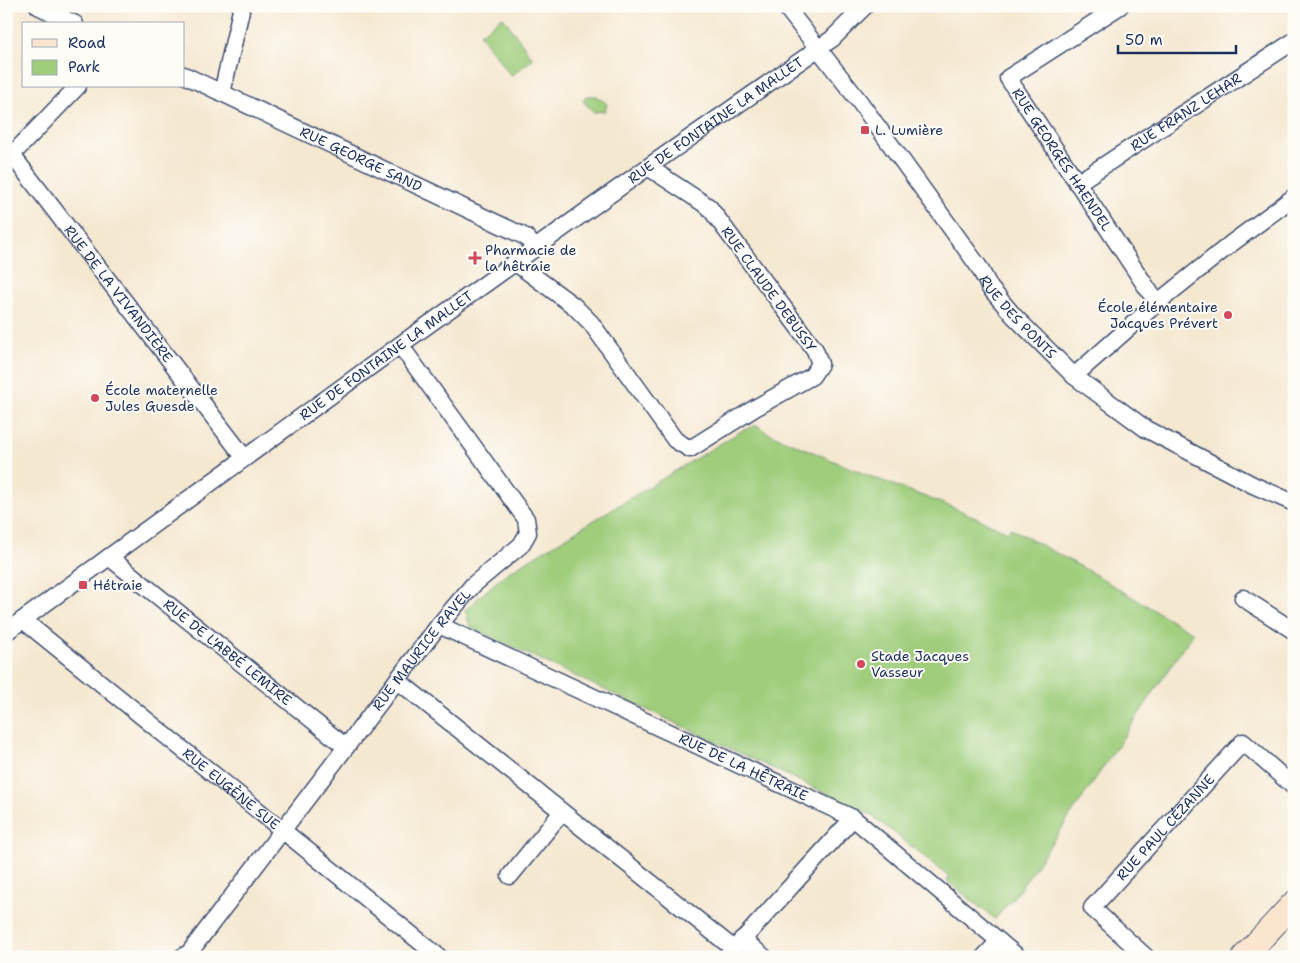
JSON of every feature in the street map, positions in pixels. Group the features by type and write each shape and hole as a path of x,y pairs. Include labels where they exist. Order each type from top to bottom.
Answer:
{"street":[{"path":"38,6 71,22"},
{"path":"222,93 242,6"},
{"name":"RUE DES PONTS","path":"785,6 859,101 973,259 990,288 1014,316 1074,376 1146,429 1253,485 1294,503"},
{"name":"RUE DE FONTAINE LA MALLET","path":"6,632 244,457 648,167 832,38 865,6"},
{"name":"RUE GEORGES HAENDEL","path":"1120,6 1008,78 1157,303"},
{"name":"RUE FRANZ LEHAR","path":"1077,183 1294,41"},
{"name":"RUE GEORGE SAND","path":"185,75 526,237 535,248"},
{"path":"9,158 76,88"},
{"name":"RUE DE LA VIVANDIÈRE","path":"9,158 244,457"},
{"name":"RUE CLAUDE DEBUSSY","path":"516,263 574,306 591,323 674,440 690,449 755,408 812,376 820,364 816,350 725,227 709,207 648,167"},
{"path":"1074,376 1157,303 1232,243 1294,197"},
{"name":"RUE MAURICE RAVEL","path":"182,957 189,953 439,625 472,586 521,546 528,533 526,519 400,345"},
{"name":"RUE DE L'ABBÉ LEMIRE","path":"109,557 346,747"},
{"path":"1243,598 1294,632"},
{"name":"RUE EUGÈNE SUE","path":"23,620 439,957"},
{"name":"RUE DE LA HÊTRAIE","path":"439,625 853,818 1018,957"},
{"path":"397,680 734,948 764,957"},
{"name":"RUE PAUL CÉZANNE","path":"1146,957 1092,908 1243,742 1294,787"},
{"path":"510,876 562,812"},
{"path":"734,948 853,818"},
{"path":"1244,957 1294,903"},
{"path":"984,957 998,941"}],"green space":[{"path":"503,17 533,59 511,76 480,34"},
{"path":"587,96 596,96 607,104 605,111 593,112 583,101"},
{"name":"Stade Jacques Vasseur","path":"757,425 766,432 867,475 957,509 1008,532 1010,528 1107,581 1193,633 1018,892 995,919 947,881 950,877 870,814 470,627 465,610 504,575 741,431"}],"place":[{"name":"L. Lumière","path":"865,130"},
{"name":"Pharmacie de la hêtraie","path":"475,258"},
{"name":"École élémentaire Jacques Prévert","path":"1228,315"},
{"name":"École maternelle Jules Guesde","path":"95,398"},
{"name":"Hétraie","path":"83,585"},
{"name":"Stade Jacques Vasseur","path":"861,664"}]}
